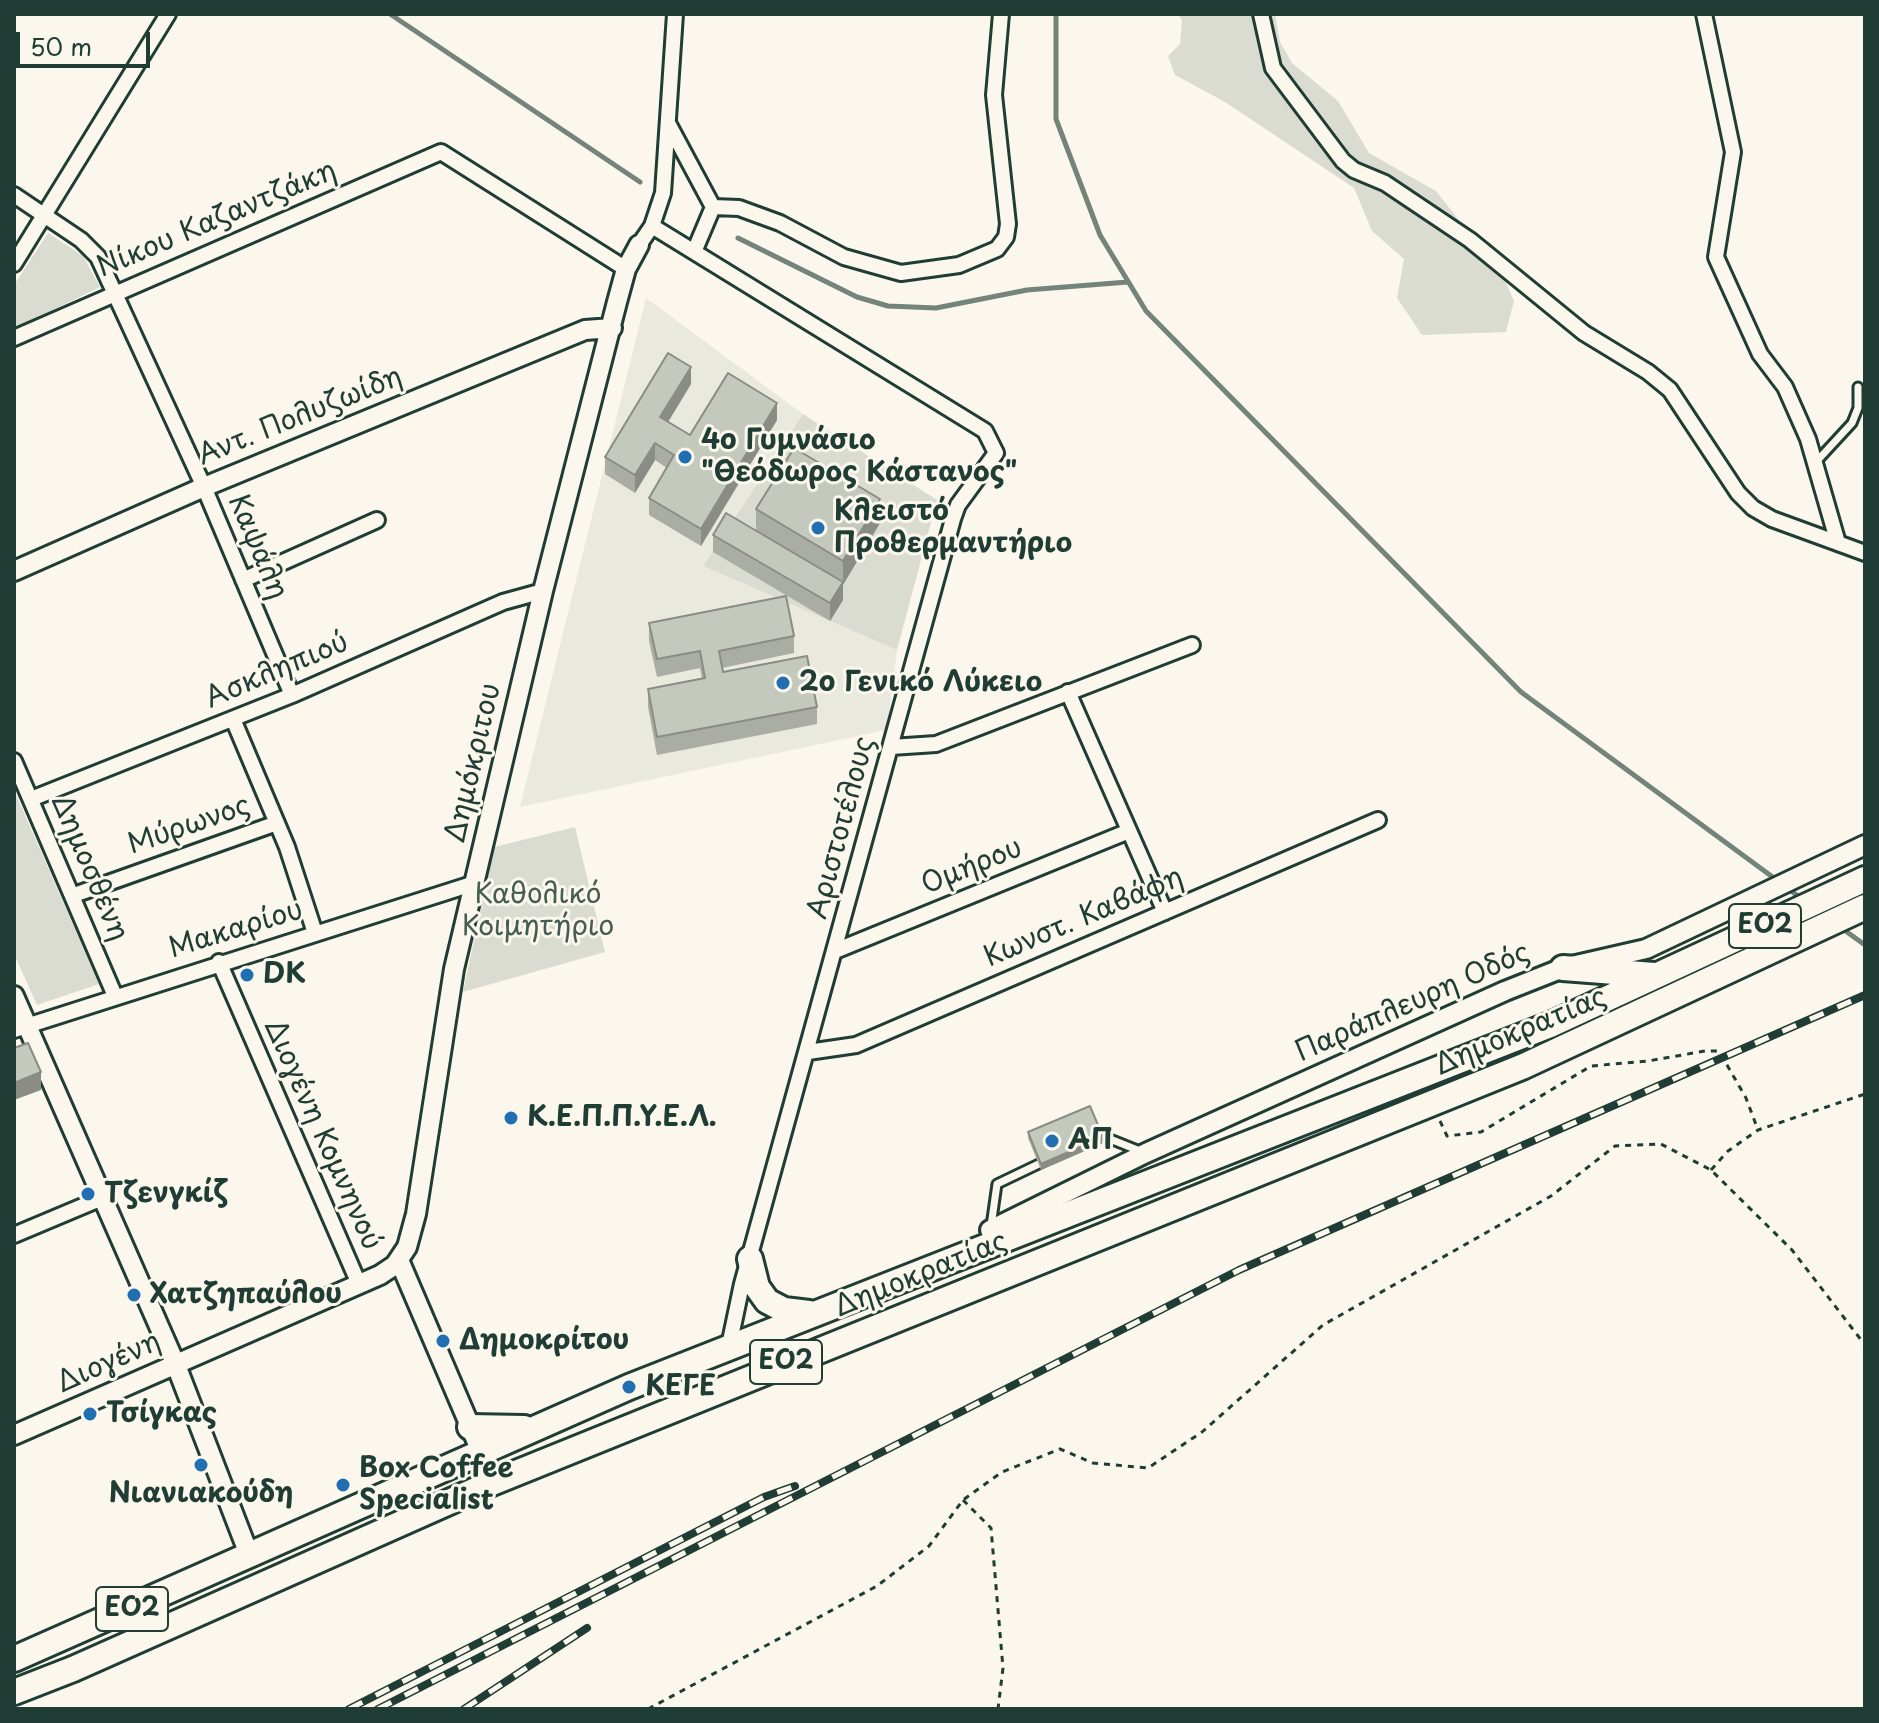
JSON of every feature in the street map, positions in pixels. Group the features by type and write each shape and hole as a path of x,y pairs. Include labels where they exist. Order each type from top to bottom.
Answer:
{"highway":[{"name":"ΕΟ2","path":"1663,974 1865,879"},
{"name":"Δημοκρατίας","path":"14,1692 494,1482 1431,1103 1677,996 1865,907"},
{"path":"1563,968 1663,974"},
{"name":"Δημοκρατίας","path":"14,1659 729,1346 1521,1036 1663,974"},
{"path":"922,1269 990,1230"},
{"path":"750,1259 757,1287 767,1301 784,1310 812,1313"},
{"path":"470,1427 538,1427"}],"street":[{"path":"14,264 168,14"},
{"path":"639,245 652,226 663,193 675,14"},
{"path":"713,207 739,208 780,223 844,257 901,273 959,265 997,249 1006,237 1008,224 994,95 1001,14"},
{"path":"1261,14 1273,68 1343,161 1354,170 1385,183 1470,240 1584,333 1648,372 1670,390 1738,493 1753,508 1865,553"},
{"path":"1704,14 1733,152 1716,257 1760,354 1785,387 1816,462 1838,543"},
{"path":"668,123 713,207"},
{"name":"Νίκου Καζαντζάκη","path":"14,338 441,152 626,269"},
{"path":"14,195 44,215"},
{"path":"694,252 713,207"},
{"name":"Καψάλη","path":"44,215 90,247 114,293 204,487 292,695"},
{"name":"Αριστοτέλους","path":"652,226 985,431 996,453 958,505 953,519 750,1259 729,1346"},
{"name":"Δημόκριτου","path":"399,1260 413,1234 450,991 543,591 626,269 639,245"},
{"name":"Αντ. Πολυζωίδη","path":"14,571 204,487 585,330 612,328"},
{"path":"243,580 377,520"},
{"name":"Ασκληπιού","path":"31,799 292,695 503,602 543,591"},
{"path":"891,747 936,744 1192,645"},
{"path":"1068,692 1165,912"},
{"path":"233,719 277,823 315,933"},
{"name":"Δημοσθένη","path":"14,761 115,996"},
{"name":"Κωνστ. Καβάφη","path":"808,1052 856,1045 1378,820"},
{"name":"Μύρωνος","path":"74,895 277,823"},
{"name":"Ομήρου","path":"835,951 1129,831"},
{"name":"Παράπλευρη Οδός","path":"990,1230 1146,1153 1505,991 1563,968 1646,949 1865,845"},
{"name":"Μακαρίου","path":"21,1028 219,962 475,883"},
{"name":"Διογένη Κομνηνού","path":"219,962 359,1284"},
{"path":"14,996 21,1028 102,1198 176,1365 250,1557"},
{"path":"14,1235 102,1198"},
{"path":"399,1260 494,1482"},
{"name":"Διογένη","path":"14,1435 359,1284 399,1260"}],"lane":[{"path":"1816,462 1852,423 1858,408 1858,387"},
{"path":"1087,1141 1100,1135 1146,1153"},
{"path":"990,1230 997,1184 1049,1159"}],"path":[{"path":"1431,1103 1447,1136 1481,1132 1591,1066 1719,1051 1746,1098 1758,1130"},
{"path":"1711,1170 1728,1151 1758,1130 1865,1094"},
{"path":"648,1709 877,1586 929,1546 963,1500 1002,1472 1060,1449 1093,1463 1148,1468 1202,1432 1323,1325 1551,1196 1615,1146 1661,1144 1711,1170 1792,1250 1865,1345"},
{"path":"963,1500 991,1528 1003,1668 998,1709"}],"shaded area":[{"path":"646,298 803,414 703,566 897,650 887,730 520,807"}],"green space":[{"path":"1178,14 1275,14 1280,42 1292,63 1338,101 1369,153 1436,191 1503,276 1514,301 1506,332 1422,335 1397,298 1404,259 1372,231 1354,188 1225,102 1175,75 1168,56 1180,44 1182,20"},
{"path":"48,233 83,256 100,287 14,329 14,285"},
{"path":"803,414 937,500 897,650 703,566"},
{"path":"14,790 99,984 37,1005 14,954"},
{"name":"Καθολικό Κοιμητήριο","path":"575,827 605,952 463,992 494,847"}],"building":[{"name":"4ο Γυμνάσιο \"Θεόδωρος Κάστανος\"","path":"668,353 691,367 660,417 690,435 728,373 777,403 701,529 649,498 674,455 655,443 635,475 605,457"},
{"name":"Κλειστό Προθερμαντήριο","path":"794,448 880,499 843,561 756,509"},
{"path":"726,513 843,582 830,603 713,535"},
{"name":"2ο Γενικό Λύκειο","path":"786,596 794,636 719,651 723,672 807,656 817,707 657,737 648,689 705,678 700,651 657,659 649,623"},
{"path":"28,1043 41,1072 14,1083 14,1048"},
{"path":"1090,1106 1103,1137 1041,1164 1028,1132"}],"waterway":[{"path":"390,14 640,182"},
{"path":"1056,14 1056,119 1100,235 1146,311 1521,692 1778,881"},
{"path":"738,238 857,297 888,306 936,308 1027,290 1128,282"},
{"path":"1786,887 1803,900"},
{"path":"1840,927 1865,945"}],"railway":[{"path":"378,1709 1239,1270 1865,995"},
{"path":"349,1709 764,1497 795,1486"},
{"path":"464,1709 587,1628"}],"place":[{"name":"4ο Γυμνάσιο \"Θεόδωρος Κάστανος\"","path":"685,457"},
{"name":"Κλειστό Προθερμαντήριο","path":"818,528"},
{"name":"2ο Γενικό Λύκειο","path":"783,683"},
{"name":"DK","path":"247,975"},
{"name":"Κ.Ε.Π.Π.Υ.Ε.Λ.","path":"511,1118"},
{"name":"ΑΠ","path":"1052,1141"},
{"name":"Τζενγκίζ","path":"88,1194"},
{"name":"Χατζηπαύλου","path":"134,1295"},
{"name":"Δημοκρίτου","path":"443,1341"},
{"name":"ΚΕΓΕ","path":"629,1387"},
{"name":"Τσίγκας","path":"90,1414"},
{"name":"Νιανιακούδη","path":"201,1465"},
{"name":"Box Coffee Specialist","path":"343,1485"}]}
